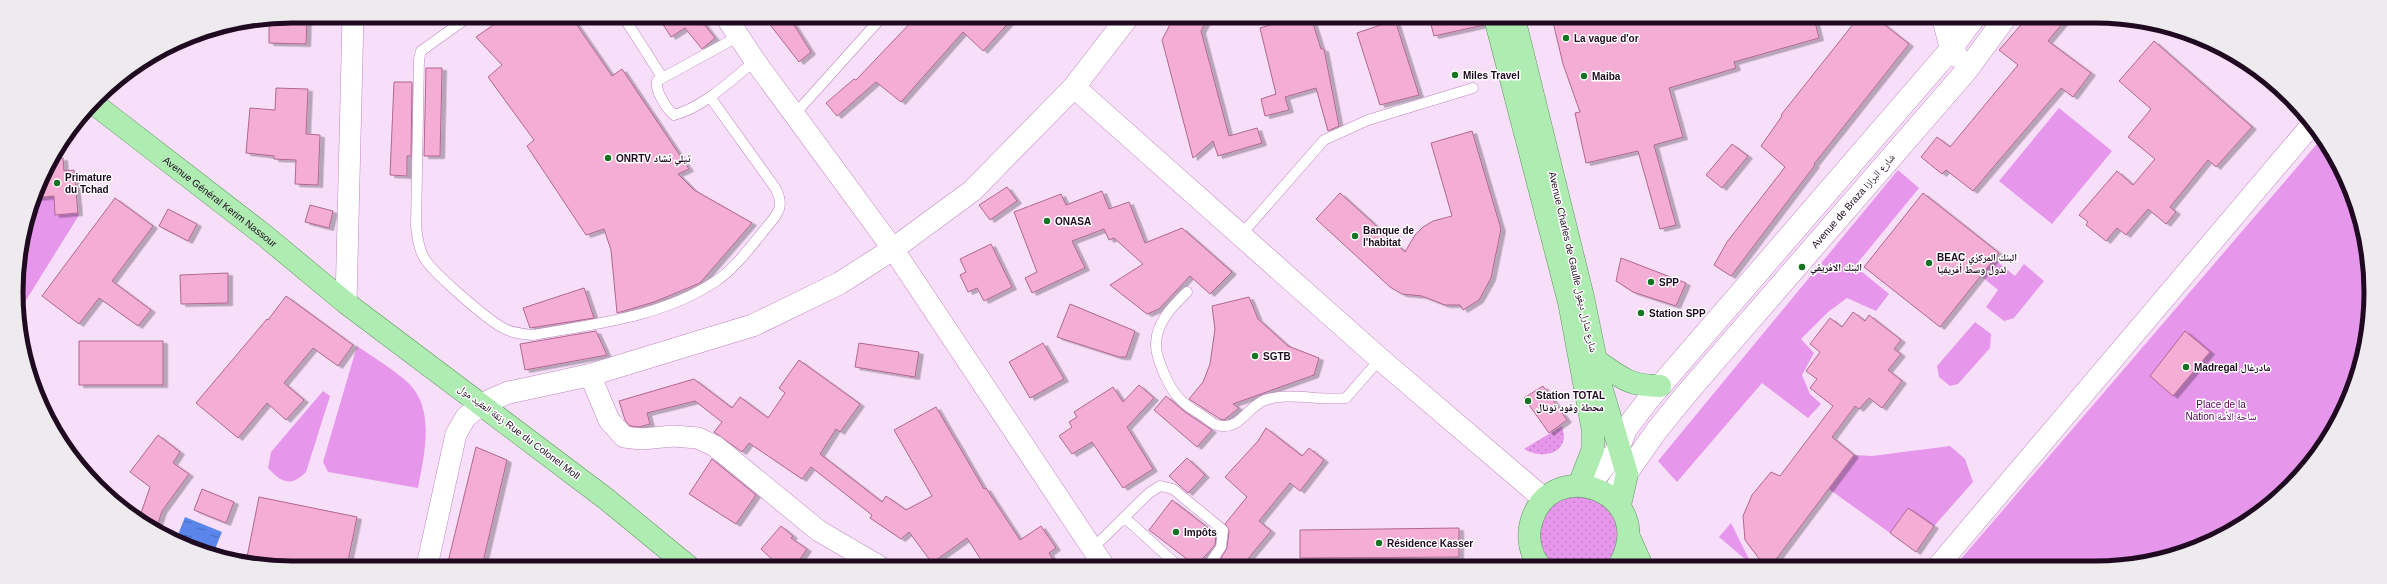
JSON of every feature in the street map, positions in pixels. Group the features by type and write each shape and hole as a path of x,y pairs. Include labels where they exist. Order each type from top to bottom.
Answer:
{"main road":[{"name":"Avenue Charles de Gaulle شارع شارل ديغول","path":"1496,23 1569,302 1593,431 1593,449 1584,486"},
{"name":"Avenue Charles de Gaulle شارع شارل ديغول","path":"1515,23 1597,360 1602,390 1627,474 1615,501"},
{"name":"Avenue Général Kerim Nassour","path":"98,107 264,235 346,303"},
{"name":"زنقة العقيد مول Rue du Colonel Moll","path":"346,303 605,498 682,561"},
{"path":"1597,360 1625,380 1639,386 1660,386"},
{"path":"1532,560 1529,532 1534,514 1544,499 1554,492 1584,486 1615,501 1627,520 1629,537 1640,561"},
{"path":"1622,561 1626,552 1629,537"}],"street":[{"path":"346,303 353,23"},
{"path":"730,23 755,61 893,249 1101,561"},
{"path":"427,561 456,434 466,418 482,404 507,393 536,385 590,375 754,325 840,283 893,249 972,191 1074,87 1123,23"},
{"path":"1944,23 1951,49 1967,70"},
{"path":"1584,486 1619,447 1630,424 1660,386 1951,49 1970,23"},
{"name":"Avenue de Braza شارع البرازا","path":"1627,474 1657,430 1687,393 1967,70 2001,23"},
{"path":"1074,87 1380,359 1544,499"},
{"path":"1887,123 1906,139"},
{"path":"1942,561 2308,128"},
{"path":"590,375 609,420 624,437 642,439 673,436 698,438 715,446 818,531 870,561"}],"lane":[{"path":"460,23 421,51 418,59 417,241 423,258 476,309 503,328 520,334 532,335 624,319 677,301 716,281 741,258 779,212 782,201 776,189 710,97"},
{"path":"627,23 662,77"},
{"path":"794,115 877,23"},
{"path":"739,36 657,80 656,86 669,111 674,115 683,113 710,97 755,61"},
{"path":"1241,235 1324,140 1368,120 1473,88"},
{"path":"1187,292 1165,314 1156,341 1156,354 1164,373 1180,400 1217,426 1236,424 1252,408 1264,400 1276,398 1331,400 1346,398 1380,359"},
{"path":"1093,548 1148,493 1160,486 1173,489 1223,530 1224,537 1221,547 1211,561"},
{"path":"1124,517 1172,561"}],"green space":[{"path":"2059,108 2112,151 2052,224 1999,181"},
{"name":"Place de la Nation ساحة الأمة","path":"2318,142 2344,189 2355,222 2362,257 2364,292 2362,327 2355,362 2344,395 2319,441 2297,469 2259,505 2230,525 2198,541 2165,552 2130,559 2095,561 1959,561"},
{"path":"1898,170 1919,188 1855,266 1889,294 1876,311 1847,298 1828,312 1801,339 1814,353 1802,375 1810,394 1821,404 1808,418 1762,383 1677,482 1658,461"},
{"path":"54,196 55,215 78,213 79,215 24,304 25,257 32,222 40,197"},
{"path":"1994,259 2015,276 2024,264 2044,281 2014,318 2004,321 1986,307 1998,290 1981,276"},
{"path":"1975,322 1991,334 1990,348 1958,384 1950,386 1939,377 1937,366"},
{"path":"357,346 405,380 415,391 421,403 425,417 426,431 418,488 328,472 323,462"},
{"path":"323,391 330,396 306,472 296,480 282,480 268,468 271,452"},
{"path":"1562,426 1564,440 1556,451 1540,454 1524,449"},
{"path":"1950,446 1965,459 1973,482 1934,526 1908,508 1890,533 1829,489 1854,455 1872,456"},
{"path":"1576,495 1591,498 1604,504 1611,511 1617,524 1618,539 1615,554 1611,561 1546,561 1542,555 1538,544 1538,534 1539,525 1542,518 1546,511 1552,506"},
{"path":"1731,523 1750,561 1747,561 1719,537"}],"water":[{"path":"36,376 39,376 39,384"},
{"path":"185,517 222,532 215,550 178,535"}],"building":[{"path":"307,23 306,44 269,43 269,24"},
{"name":"ONRTV تيلي تشاد","path":"496,23 542,23 543,25 546,23 575,23 612,76 622,69 689,169 678,174 694,190 752,223 700,283 654,302 617,313 611,250 604,229 586,235 527,146 534,140 488,77 502,65 476,37"},
{"path":"662,23 703,23 715,38 702,49 685,28 671,37"},
{"path":"769,23 793,23 811,52 799,62"},
{"path":"910,23 1009,23 983,51 963,32 901,102 876,82 837,116 826,103 854,79 856,80"},
{"path":"1171,23 1205,23 1201,31 1229,136 1257,128 1262,143 1218,156 1213,141 1193,158 1162,40"},
{"path":"1276,23 1313,23 1321,49 1324,49 1339,126 1328,131 1316,88 1285,97 1289,110 1265,116 1261,99 1276,94 1260,28"},
{"path":"1386,23 1396,23 1419,95 1380,105 1357,33"},
{"path":"1431,23 1484,23 1484,25 1434,36"},
{"path":"1553,23 1815,23 1819,38 1734,62 1736,68 1669,88 1683,137 1654,145 1676,225 1660,229 1638,151 1586,163 1575,113 1580,112 1563,64"},
{"path":"1854,23 1882,23 1909,44 1814,164 1815,165 1731,276 1714,265 1727,242 1785,167 1761,146 1782,116 1781,115"},
{"path":"2023,23 2063,23 2048,41 2091,73 2073,97 2061,88 1973,191 1946,170 1942,174 1921,157 1937,137 1950,147 2018,65 1999,50"},
{"path":"2154,41 2252,127 2216,167 2208,160 2170,207 2176,212 2166,224 2148,209 2126,235 2117,228 2106,241 2086,225 2088,222 2079,215 2117,171 2133,185 2155,159 2128,137 2151,109 2119,81"},
{"path":"426,68 442,68 440,156 424,156"},
{"path":"394,82 412,82 411,156 407,156 407,176 390,175"},
{"path":"276,88 308,89 306,134 320,135 318,185 295,184 296,160 274,159 274,156 246,153 250,108 275,110"},
{"path":"1472,131 1501,229 1491,278 1479,300 1463,310 1460,305 1445,305 1422,296 1402,294 1390,287 1316,219 1340,193 1405,252 1415,235 1423,227 1433,221 1452,216 1431,143"},
{"path":"1732,144 1748,156 1722,188 1706,175"},
{"name":"Primature du Tchad","path":"58,158 63,158 64,171 74,170 78,213 55,215 54,196 40,197"},
{"path":"1007,187 1017,201 990,220 979,205"},
{"path":"1102,191 1109,209 1129,202 1145,243 1182,228 1232,272 1210,294 1190,276 1159,309 1147,314 1110,285 1143,264 1114,238 1109,240 1104,229 1072,241 1085,268 1032,293 1025,278 1037,272 1014,212 1061,194 1066,205"},
{"name":"BEAC البنك المركزي لدول وسط أفريقيا","path":"1923,193 1999,253 1940,327 1864,267"},
{"path":"115,198 153,226 112,281 151,310 138,326 99,298 79,324 42,296"},
{"path":"310,205 333,211 329,228 305,222"},
{"path":"168,209 197,224 188,241 159,226"},
{"path":"991,244 1012,287 984,301 977,288 968,292 960,275 966,272 960,259"},
{"name":"SPP","path":"1621,258 1686,283 1676,306 1633,292 1616,281"},
{"path":"228,273 228,303 181,304 180,275"},
{"path":"584,288 594,318 530,328 523,308"},
{"path":"286,296 353,345 338,366 313,348 284,383 304,400 286,420 267,403 238,438 196,403 267,319 268,320"},
{"path":"1249,297 1258,319 1288,346 1319,358 1314,375 1233,404 1239,408 1224,420 1220,419 1189,399 1203,382 1210,364 1215,329 1212,306"},
{"path":"1070,304 1135,331 1126,357 1119,357 1057,337"},
{"path":"1853,312 1865,321 1869,315 1901,340 1894,349 1901,354 1888,370 1902,381 1882,408 1869,398 1859,409 1855,406 1832,437 1854,455 1775,561 1761,561 1745,540 1743,516 1752,495 1771,472 1780,476 1833,406 1810,388 1817,379 1806,371 1820,352 1810,344 1830,318 1842,327"},
{"path":"596,331 607,355 525,370 520,344"},
{"path":"2185,331 2210,352 2173,396 2150,376"},
{"path":"79,341 163,341 163,385 79,385"},
{"path":"859,343 919,352 915,377 855,367"},
{"path":"1043,343 1064,379 1030,398 1009,362"},
{"path":"799,360 860,404 840,432 836,429 820,454 882,502 886,496 906,510 932,496 894,430 936,407 984,489 986,488 1020,540 1041,526 1056,548 1049,553 1054,561 982,561 967,538 935,561 931,561 909,532 901,539 870,518 872,515 811,467 802,479 749,443 742,452 714,432 722,422 695,401 647,413 650,424 639,427 630,426 625,420 619,401 694,379 732,408 740,397 768,418 785,393 779,388"},
{"path":"1139,385 1154,398 1127,427 1153,469 1123,488 1092,442 1072,454 1059,436 1072,427 1069,422 1077,417 1074,412 1113,387 1123,402"},
{"path":"1543,386 1567,420 1549,433 1524,398"},
{"path":"1166,396 1185,412 1212,430 1197,447 1154,410"},
{"path":"1266,428 1302,456 1309,448 1324,460 1300,491 1290,483 1259,521 1271,531 1246,561 1225,561 1221,558 1227,548 1229,531 1225,524 1247,497 1225,477 1258,441"},
{"path":"158,435 180,452 173,463 189,474 162,511 157,525 141,514 150,487 130,472"},
{"path":"476,447 507,460 483,561 448,561"},
{"path":"1187,458 1205,475 1188,493 1169,476"},
{"path":"712,459 756,495 736,524 689,494"},
{"path":"202,489 234,502 226,523 194,510"},
{"path":"259,497 357,517 348,561 292,561 247,557"},
{"path":"1172,500 1216,534 1215,545 1201,561 1189,561 1149,530"},
{"path":"1908,508 1934,526 1916,552 1890,533"},
{"path":"781,526 793,536 791,538 807,549 799,561 774,561 761,549"},
{"name":"Résidence Kasser","path":"1459,528 1459,557 1300,558 1300,530"}],"place":[{"name":"La vague d'or","path":"1566,38"},
{"name":"Miles Travel","path":"1455,75"},
{"name":"Maiba","path":"1584,76"},
{"name":"ONRTV تيلي تشاد","path":"608,158"},
{"name":"Primature du Tchad","path":"57,183"},
{"name":"ONASA","path":"1047,221"},
{"name":"Banque de l'habitat","path":"1355,236"},
{"name":"BEAC البنك المركزي لدول وسط أفريقيا","path":"1929,263"},
{"name":"البنك الافريقي","path":"1802,267"},
{"name":"SPP","path":"1651,282"},
{"name":"Station SPP","path":"1641,313"},
{"name":"SGTB","path":"1255,356"},
{"name":"Madregal مادرغال","path":"2186,367"},
{"name":"Station TOTAL محطة وقود توتال","path":"1528,401"},
{"name":"Impôts","path":"1176,532"},
{"name":"Résidence Kasser","path":"1379,543"}]}
